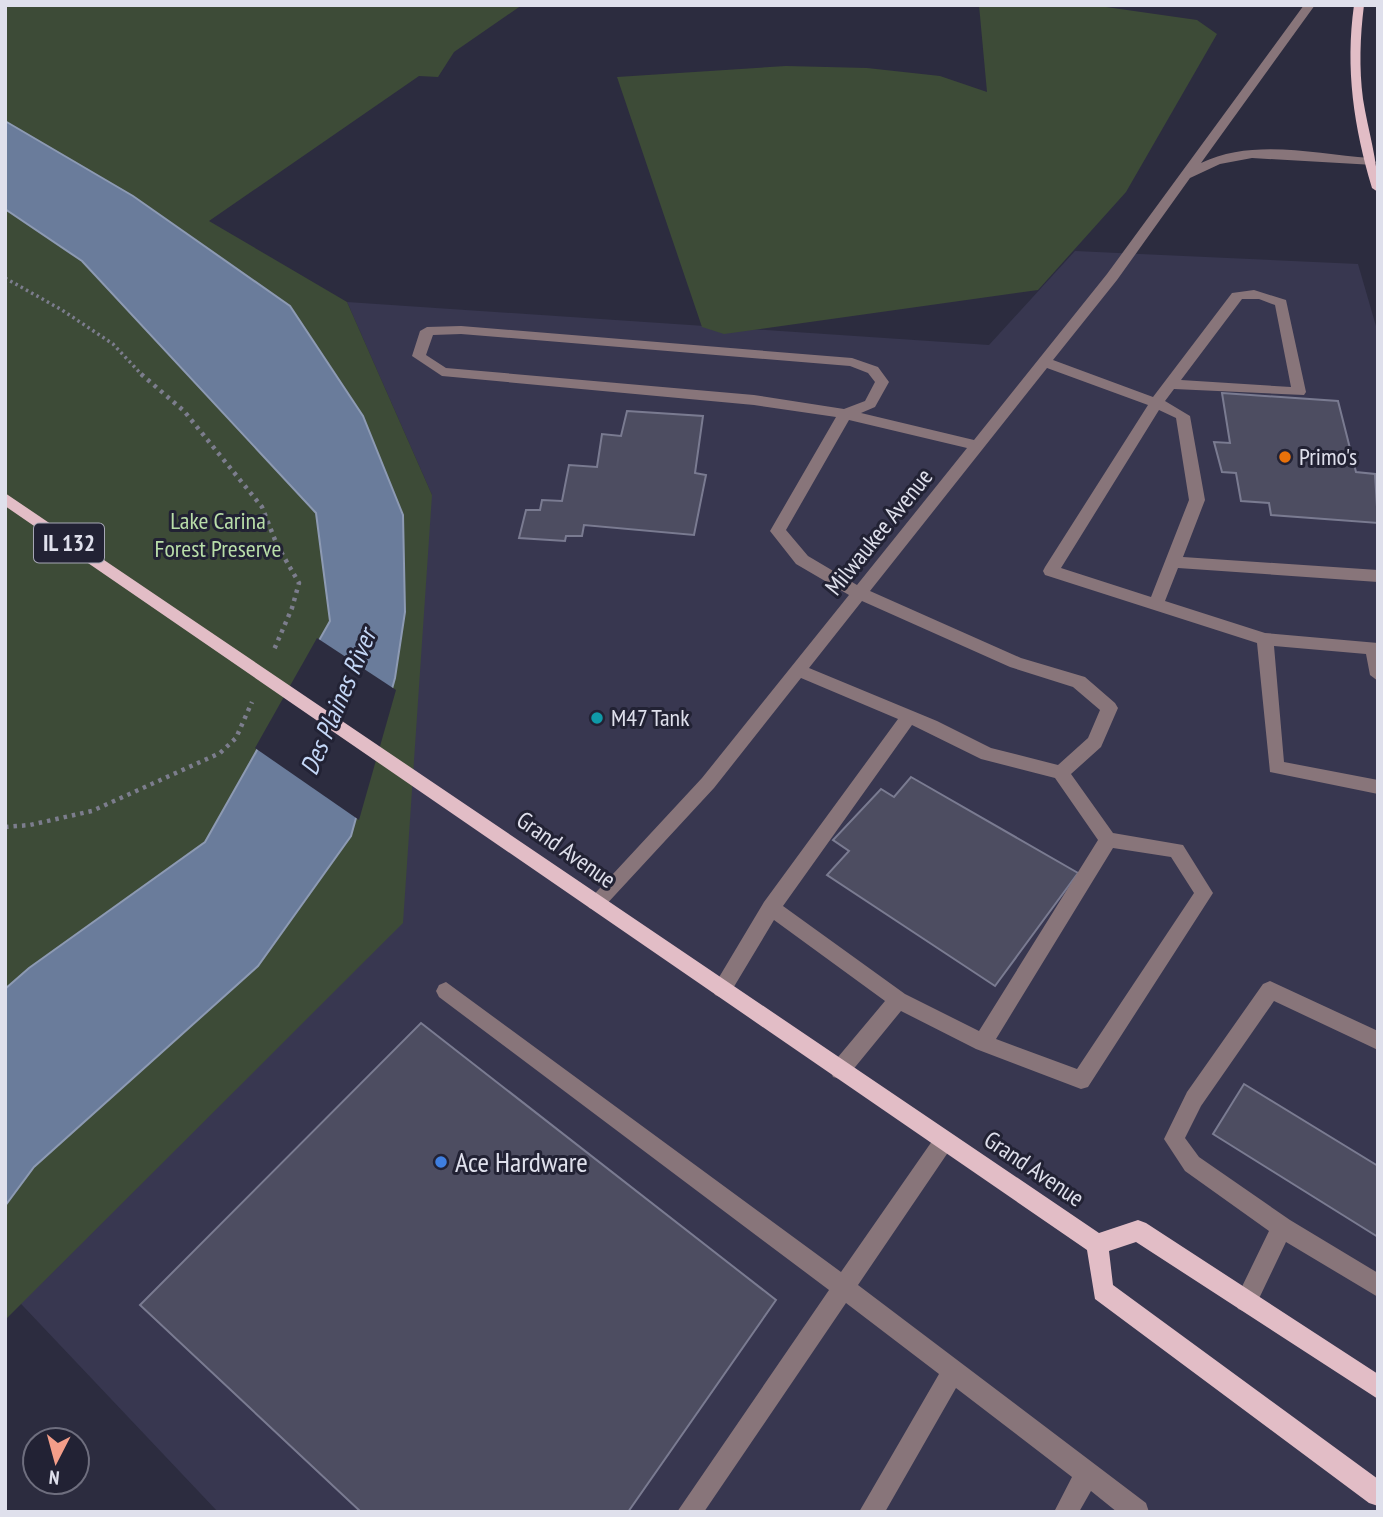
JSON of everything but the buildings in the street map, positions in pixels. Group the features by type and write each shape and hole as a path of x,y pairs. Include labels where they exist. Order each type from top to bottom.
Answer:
{"main road":[{"path":"1359,5 1354,69 1359,119 1378,188"},
{"name":"Grand Avenue","path":"5,498 1097,1244"},
{"path":"1378,1388 1138,1231 1097,1244 1103,1291 1378,1494"}],"street":[{"name":"Milwaukee Avenue","path":"596,902 708,783 1112,277 1310,5"},
{"name":"Milwaukee Avenue","path":"1183,177 1217,160 1245,156 1275,155 1370,162"},
{"path":"1170,384 1299,392 1281,303 1268,296 1249,293 1237,296 1170,384 1156,403 1051,571 1265,639 1375,649 1378,675"},
{"path":"977,446 845,414 754,400 442,372 419,356 427,331 461,330 852,362 873,370 882,382 870,404 845,414 778,531 802,560 859,593 1016,663 1079,682 1110,708 1095,742 1061,773"},
{"path":"1044,362 1156,403 1183,416 1198,500 1156,605"},
{"path":"1173,562 1378,576"},
{"path":"1265,639 1276,767 1378,787"},
{"path":"771,908 898,1000 983,1043 1081,1080 1204,893 1177,850 1108,840 1061,773 987,754 909,717 798,670"},
{"path":"722,989 771,908 909,717"},
{"path":"983,1043 1108,840"},
{"path":"1378,1041 1270,990 1194,1099 1174,1139 1192,1164 1282,1227 1378,1286"},
{"path":"446,991 843,1287 1137,1512"},
{"path":"840,1070 898,1000"},
{"path":"689,1512 944,1141"},
{"path":"1246,1301 1282,1227"},
{"path":"871,1512 953,1372"},
{"path":"1066,1512 1087,1474"}],"path":[{"path":"5,278 62,310 113,344 137,371 184,411 262,507 277,545 299,583 292,608"},
{"path":"5,827 30,825 92,811 220,753 236,738"}],"shaded area":[{"path":"1075,251 1358,264 1378,333 1378,1512 218,1512 6,1288 432,495 347,302 989,345"}],"green space":[{"name":"Lake Carina Forest Preserve","path":"5,5 522,5 454,52 438,77 419,76 209,221 347,302 432,495 403,923 5,1320"},
{"path":"979,5 1092,5 1197,20 1217,34 1126,192 1038,290 724,334 702,327 617,77 786,66 867,68 940,76 987,92"}],"water":[{"name":"Des Plaines River","path":"5,121 133,196 290,306 363,416 403,515 405,612 395,678 351,836 258,966 34,1167 5,1206 5,989 29,968 205,842 330,621 316,513 82,261 5,209"}],"pier":[{"path":"317,638 396,690 359,820 255,748"}],"place":[{"name":"Primo's","path":"1285,457"},
{"name":"M47 Tank","path":"597,718"},
{"name":"Ace Hardware","path":"441,1162"}]}
